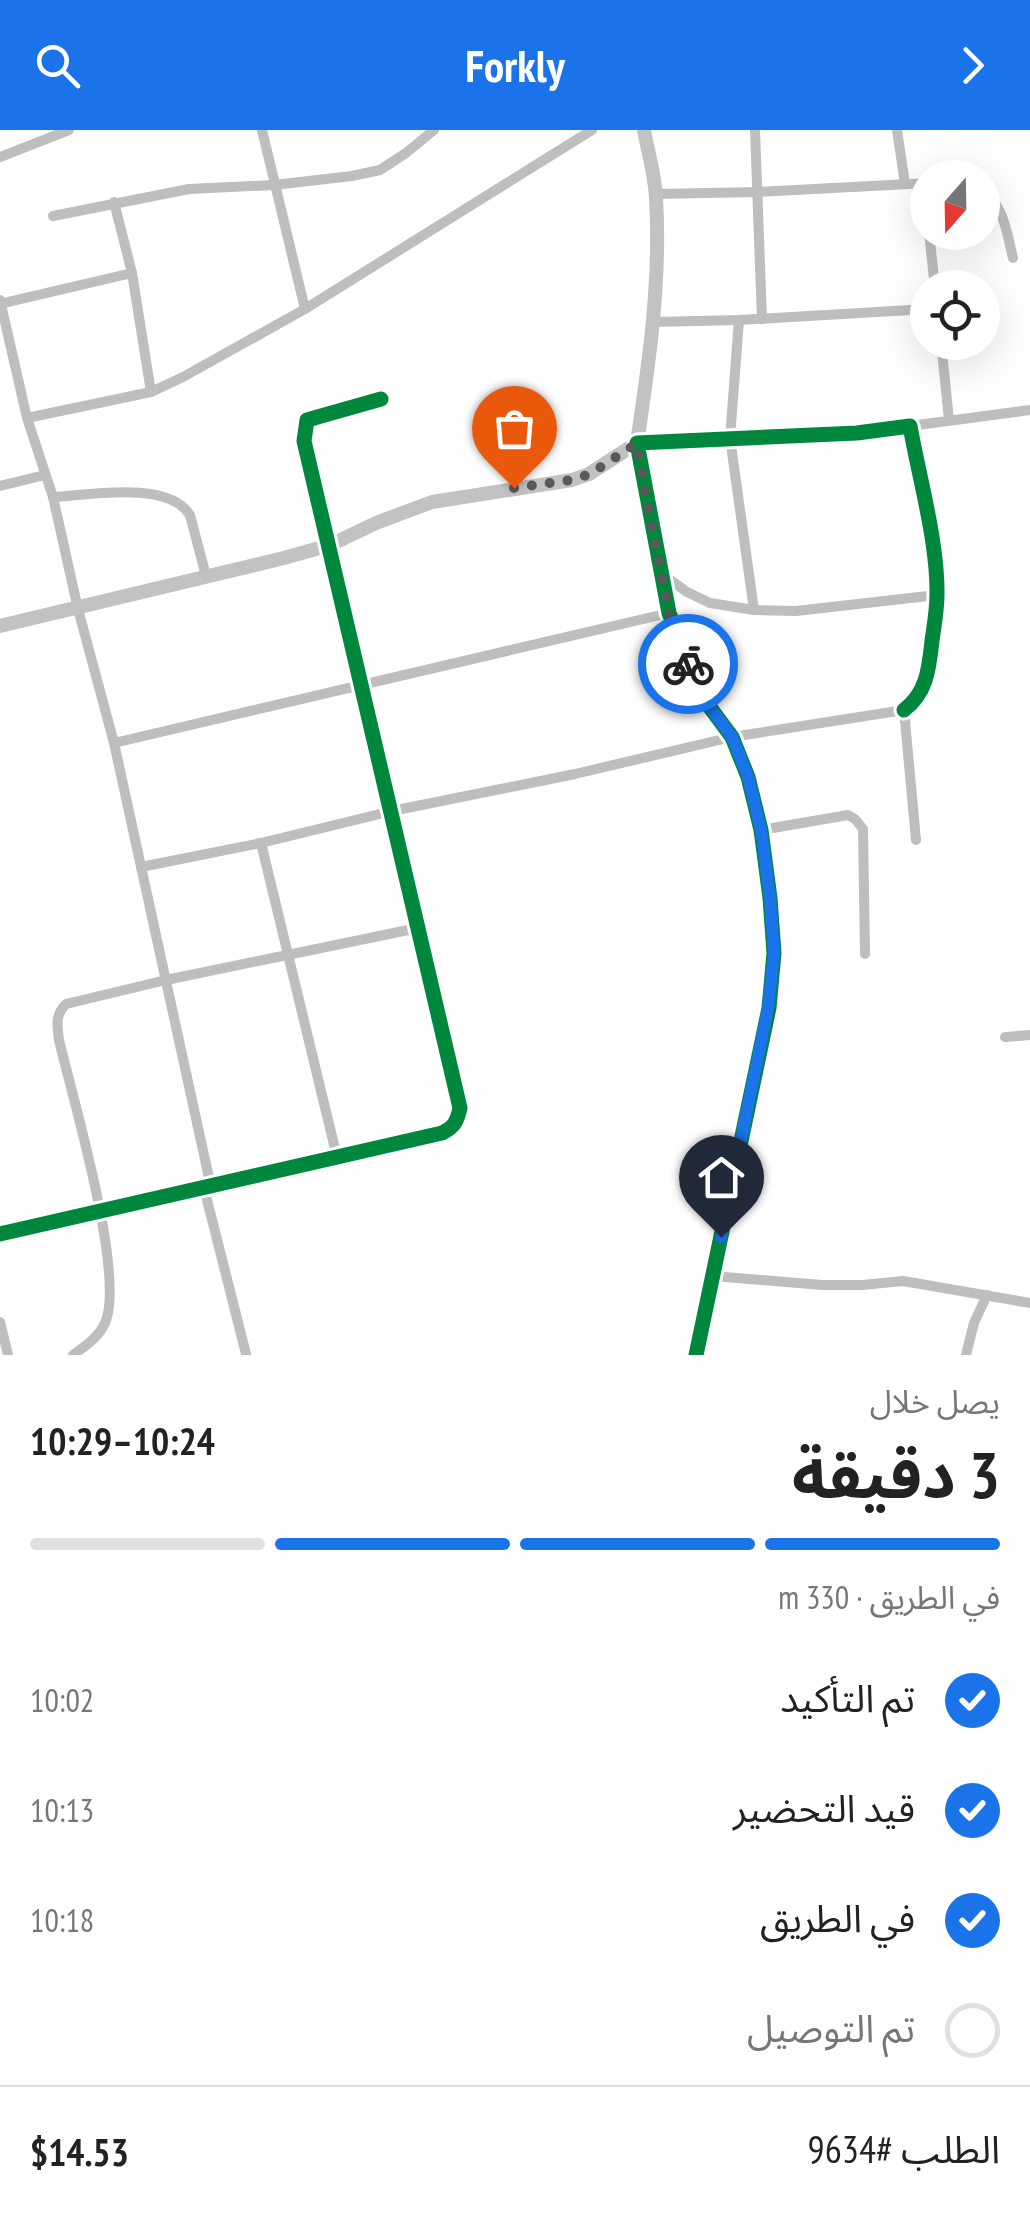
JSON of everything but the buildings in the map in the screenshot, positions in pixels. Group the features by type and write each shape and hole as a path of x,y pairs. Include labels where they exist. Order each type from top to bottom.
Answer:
{"main road":[{"path":"0,626 284,558 330,544 432,502 572,480 590,474 636,444 658,255 656,194 644,130"}],"street":[{"path":"0,157 68,130"},
{"path":"262,130 304,309"},
{"path":"53,216 189,189 274,185 380,170 434,130"},
{"path":"27,418 151,392 183,377 304,309 592,130"},
{"path":"755,130 762,319"},
{"path":"897,130 905,184"},
{"path":"656,194 910,184"},
{"path":"114,202 132,273 151,392"},
{"path":"1000,208 1013,258"},
{"path":"132,273 0,303 114,743 207,1188 246,1354"},
{"path":"652,322 910,310"},
{"path":"739,320 730,438 754,610"},
{"path":"943,360 950,420"},
{"path":"0,1234 442,1133 453,1127 458,1118 460,1108 304,440 307,420 381,399"},
{"path":"696,1355 772,986 774,953 761,830 748,777 732,737 703,698 669,613 636,444 856,433 1030,410"},
{"path":"141,868 732,737 904,710 915,702 923,688 937,595 935,560 910,426"},
{"path":"0,486 45,475"},
{"path":"53,497 134,493 174,501 190,515 206,576"},
{"path":"661,572 687,592 710,603 754,610 796,611 937,595"},
{"path":"114,743 669,613"},
{"path":"904,710 916,840"},
{"path":"761,830 848,815 860,823 864,829 865,954"},
{"path":"262,843 337,1157"},
{"path":"72,1355 94,1340 105,1322 112,1297 100,1213 59,1040 56,1020 60,1011 66,1004 166,980 418,928"},
{"path":"1006,1037 1030,1036"},
{"path":"712,1276 822,1285 903,1281 1030,1303"},
{"path":"966,1355 986,1294"},
{"path":"0,1322 8,1355"}],"cycle path":[{"path":"0,1234 442,1133 456,1120 460,1108 304,441 307,420 381,399"},
{"path":"696,1355 769,1008 774,953 761,830 748,777 732,737 703,698 669,613 637,443 857,433 910,426 931,532 937,595 926,679 918,696 904,710"}],"way so far":[{"path":"514,488 590,474 636,444 669,613 688,664"}],"route":[{"path":"688,664 703,698 732,737 748,777 761,830 774,953 768,1008 721,1237"}]}
